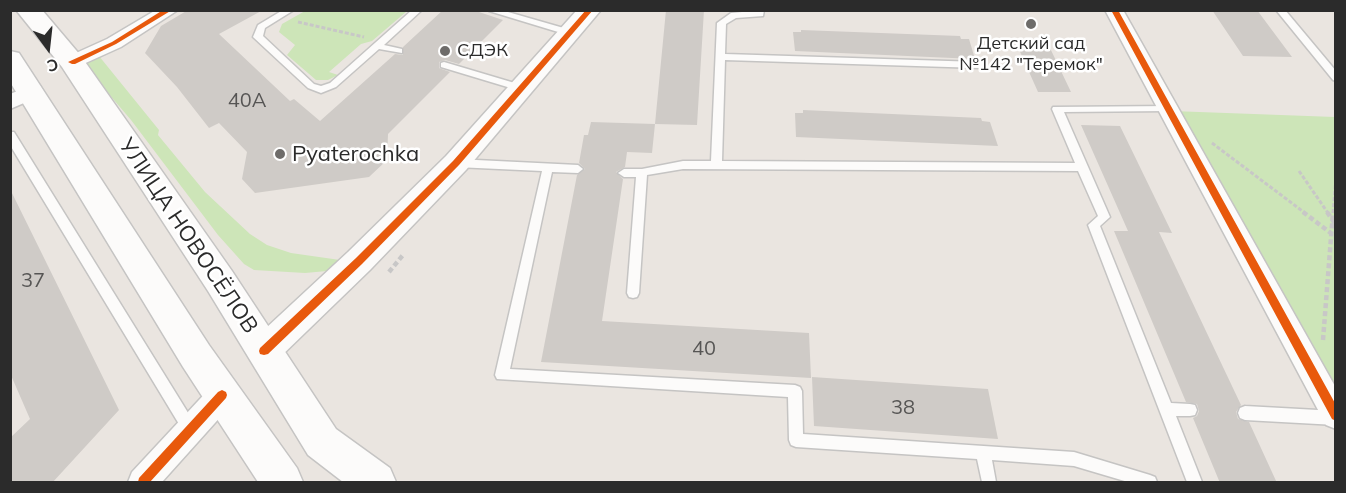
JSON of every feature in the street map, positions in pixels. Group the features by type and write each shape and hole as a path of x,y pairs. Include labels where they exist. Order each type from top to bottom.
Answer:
{"main road":[{"name":"УЛИЦА НОВОСЁЛОВ","path":"28,10 72,62 322,442 375,483"},
{"path":"10,58 22,97 282,483"}],"street":[{"path":"72,62 114,44 170,10"},
{"path":"264,351 360,261 456,163 590,10"},
{"path":"1114,10 1335,417"},
{"path":"144,483 222,395"}],"lane":[{"path":"270,10 280,16"},
{"path":"290,10 261,27 258,37 310,86 321,90 333,85 418,10"},
{"path":"716,165 722,23 734,15 760,15 760,10"},
{"path":"1280,10 1335,78"},
{"path":"493,11 571,33"},
{"path":"379,46 399,51"},
{"path":"722,57 980,65"},
{"path":"444,64 524,88"},
{"path":"1167,108 1058,109 1104,217 1094,225 1195,483"},
{"path":"10,135 191,430"},
{"path":"456,163 578,169"},
{"path":"624,173 642,173 683,165 1083,167"},
{"path":"548,167 502,375 795,392 796,440 1074,459 1150,483"},
{"path":"633,292 642,173"},
{"path":"1166,409 1190,410"},
{"path":"1245,413 1335,417"},
{"path":"983,453 989,483"}],"path":[{"path":"280,16 370,38 379,46"},
{"path":"1203,136 1333,236"},
{"path":"1299,171 1335,225"},
{"path":"1319,386 1333,236 1335,178"}],"green space":[{"path":"404,10 406,12 372,41 361,44 329,72 338,75 328,80 316,80 287,55 295,45 279,32 282,24 305,11"},
{"path":"99,56 159,130 158,135 205,192 250,234 267,245 291,253 354,262 327,271 305,273 254,270 244,264 218,235 131,120 84,65 87,60"},
{"path":"1172,111 1335,117 1335,398"}],"building":[{"path":"188,10 263,10 219,34 290,101 294,99 320,121 395,54 403,55 403,47 443,10 473,10 503,20 459,64 445,60 439,62 439,68 450,72 388,134 387,160 369,177 255,193 242,179 247,152 219,123 209,128 177,87 145,53 161,26"},
{"path":"666,10 704,10 697,125 655,124"},
{"path":"1212,10 1257,10 1292,57 1243,56"},
{"path":"801,30 960,36 961,39 969,39 975,59 795,51 793,32 801,32"},
{"path":"1017,45 1049,46 1071,92 1038,92"},
{"path":"803,110 981,118 982,121 990,122 998,146 796,137 795,113 803,113"},
{"path":"591,122 655,124 652,153 627,152 625,167 616,172 623,179 602,321 809,333 811,378 541,362 577,175 585,169 579,163 584,135 588,135"},
{"path":"1081,125 1120,126 1172,233 1159,232 1241,405 1236,412 1238,419 1249,422 1277,483 1220,483 1193,418 1199,411 1197,404 1186,402 1114,231 1128,231"},
{"path":"10,189 119,410 52,483 10,483 10,438 30,419 10,373"},
{"path":"812,377 988,389 998,439 814,426"}],"cycle path":[{"path":"72,62 114,43 169,10"},
{"path":"264,351 359,261 456,163 590,10"},
{"path":"1114,10 1336,416"},
{"path":"143,482 222,395"}],"place":[{"name":"Детский сад №142 \"Теремок\"","path":"1031,24"},
{"name":"СДЭК","path":"445,51"},
{"name":"Pyaterochka","path":"280,154"}]}
